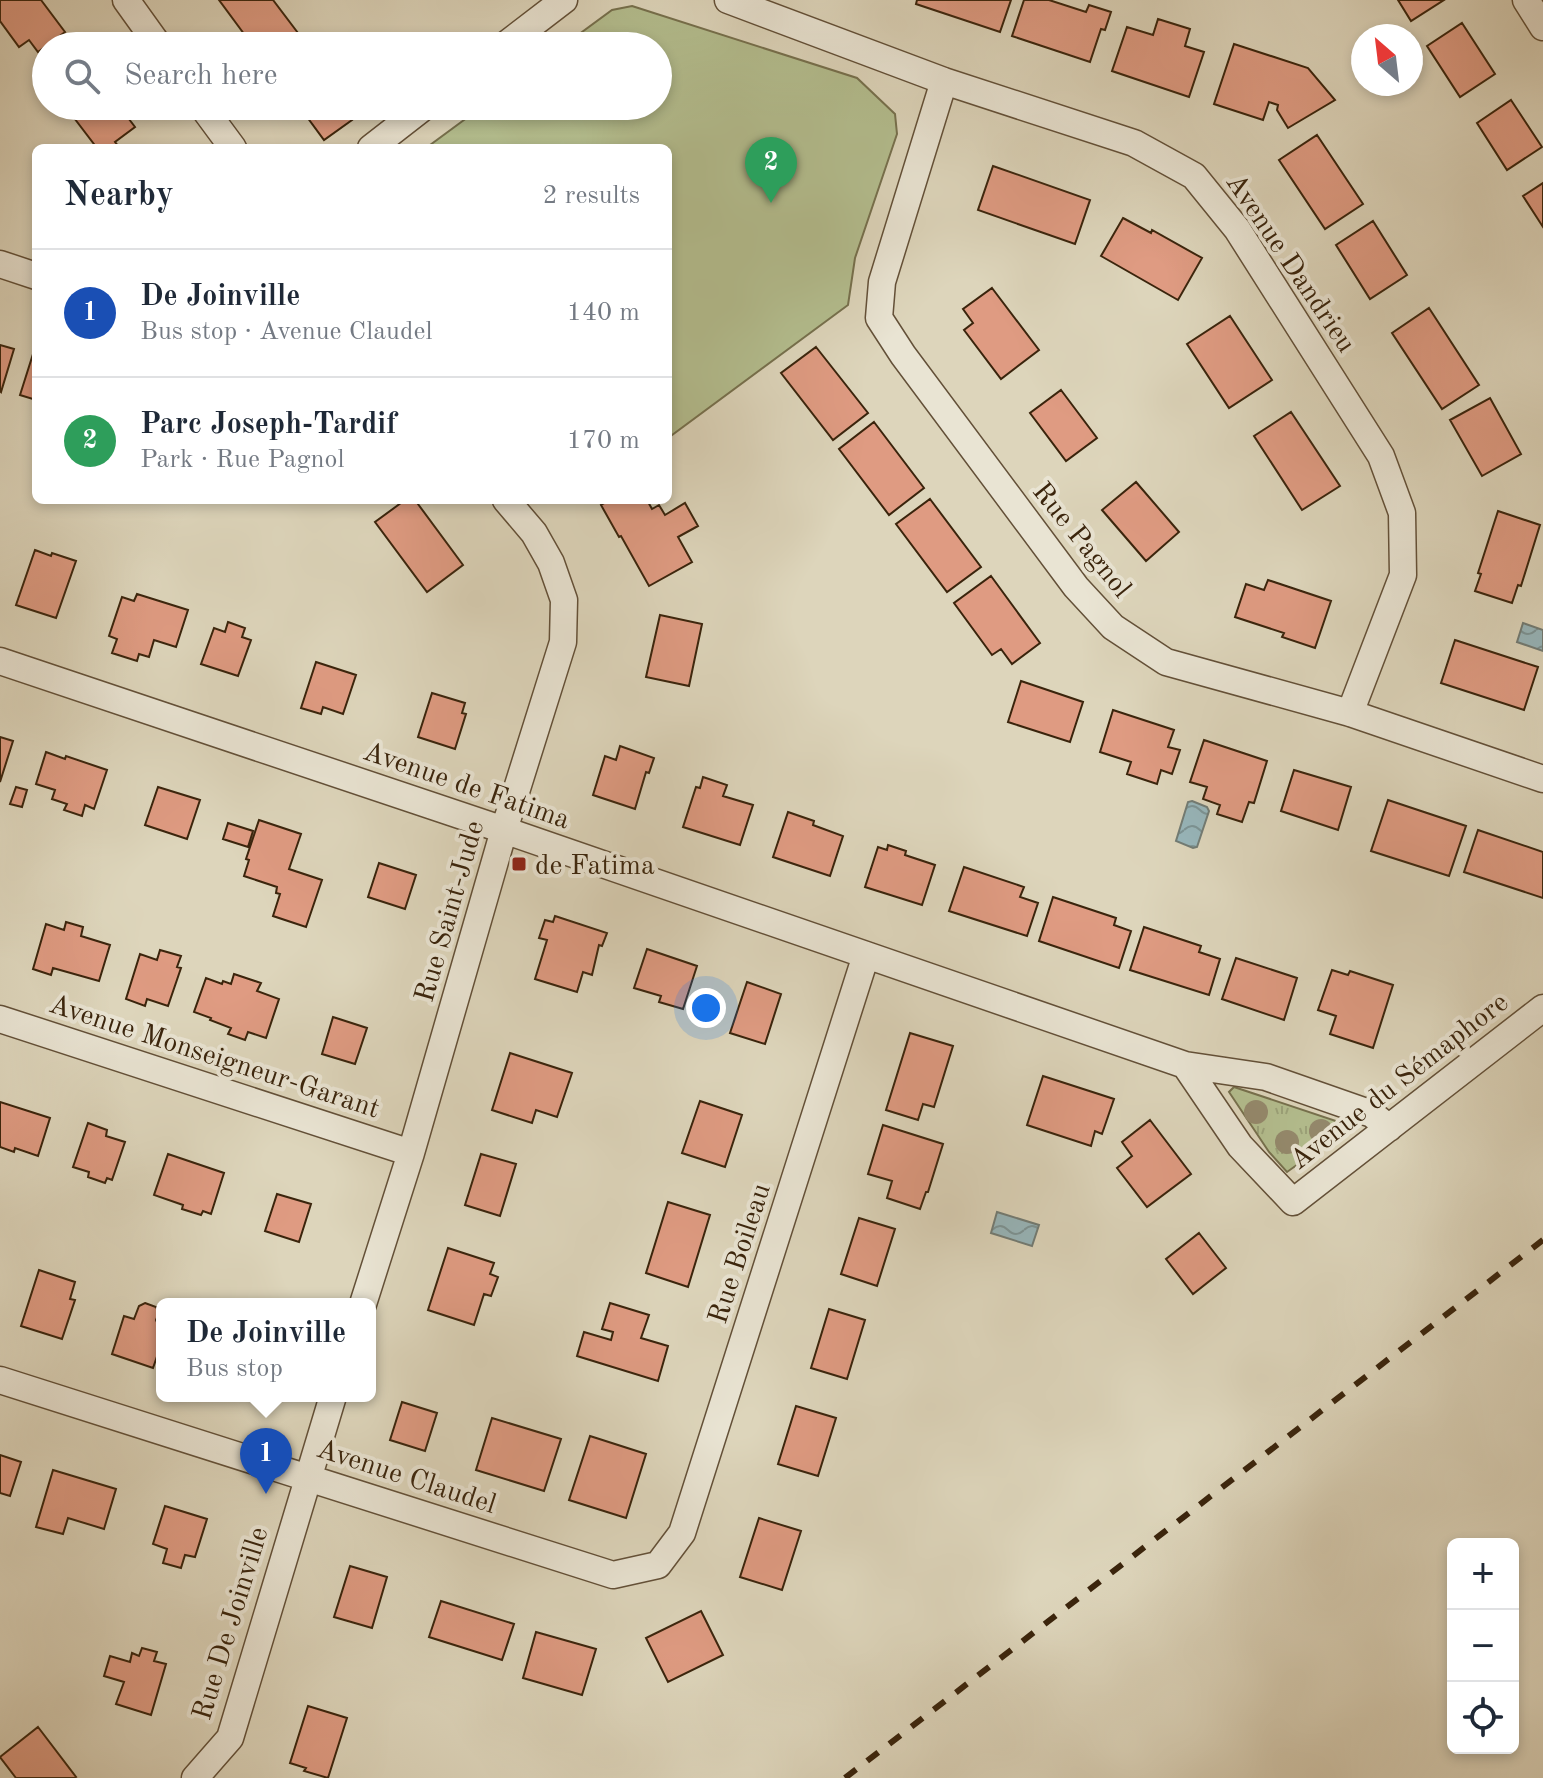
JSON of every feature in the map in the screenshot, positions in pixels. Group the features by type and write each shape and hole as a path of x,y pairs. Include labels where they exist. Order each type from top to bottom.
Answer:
{"street":[{"path":"126,0 149,32"},
{"path":"522,32 564,0"},
{"path":"1526,0 1543,27"},
{"name":"Avenue Dandrieu","path":"733,1 944,81 1134,143 1194,176 1237,229 1381,456 1402,513 1403,575 1350,713"},
{"name":"Rue Pagnol","path":"944,81 882,282 879,318 903,355 1076,587 1113,627 1166,662 1350,713 1543,779"},
{"path":"212,120 230,144"},
{"path":"376,144 407,120"},
{"path":"0,264 32,275"},
{"name":"Rue Saint-Jude","path":"365,1298 563,642 564,600 551,563 534,533 509,504"},
{"name":"Avenue de Fatima","path":"0,661 504,830 1185,1065 1266,1077 1372,1114 1389,1128"},
{"name":"Rue Boileau","path":"658,1565 682,1533 866,955"},
{"name":"Avenue du Sémaphore","path":"1185,1065 1240,1146 1293,1202 1543,1008"},
{"name":"Avenue Monseigneur-Garant","path":"0,1019 411,1153"},
{"name":"Avenue Claudel","path":"0,1380 613,1575 658,1565"},
{"path":"307,1477 331,1402"},
{"name":"Rue De Joinville","path":"195,1778 230,1738 307,1477"}],"green space":[{"path":"632,6 857,78 895,114 897,134 855,258 848,305 672,435 672,144 431,144 464,120 672,120 672,32 582,32 612,10"},
{"path":"1234,1087 1339,1122 1343,1132 1287,1172 1269,1152 1229,1092"}],"water":[{"path":"1523,623 1543,630 1543,651 1517,642"},
{"path":"1188,802 1207,807 1209,811 1197,847 1193,848 1176,841"},
{"path":"997,1212 1039,1225 1032,1246 991,1233"}],"building":[{"path":"0,0 41,0 65,32 32,32 32,44 29,40 19,47 0,21"},
{"path":"219,0 273,0 297,32 243,32"},
{"path":"917,0 1011,0 1000,32 916,4"},
{"path":"1024,0 1049,0 1086,12 1089,5 1111,12 1105,30 1101,29 1090,62 1012,36"},
{"path":"1398,0 1444,0 1411,21"},
{"path":"1158,19 1190,29 1185,46 1204,52 1189,97 1112,71 1127,27 1153,35"},
{"path":"1462,23 1495,74 1460,97 1427,46"},
{"path":"1234,44 1308,68 1335,100 1288,128 1277,110 1278,105 1269,102 1263,120 1214,104"},
{"path":"1511,100 1542,147 1507,170 1477,123"},
{"path":"76,120 130,120 135,127 115,142 117,144 94,144"},
{"path":"309,120 352,120 324,140"},
{"path":"1317,135 1363,204 1325,229 1279,160"},
{"path":"993,166 1090,200 1075,244 978,210"},
{"path":"1543,183 1543,227 1523,196"},
{"path":"1123,218 1202,258 1178,300 1101,256"},
{"path":"1373,221 1407,275 1370,299 1336,245"},
{"path":"992,288 1039,350 1001,379 964,330 973,323 963,309"},
{"path":"1429,308 1479,385 1442,409 1392,333"},
{"path":"1230,316 1272,380 1229,408 1187,344"},
{"path":"0,345 14,349 1,392 0,391"},
{"path":"816,347 868,413 833,440 781,373"},
{"path":"32,357 32,399 20,395"},
{"path":"1061,390 1097,438 1066,461 1030,413"},
{"path":"1490,398 1521,454 1482,476 1450,420"},
{"path":"1291,412 1340,486 1302,510 1254,436"},
{"path":"874,422 924,488 889,515 839,449"},
{"path":"1136,482 1179,532 1146,561 1102,510"},
{"path":"930,499 981,567 947,592 896,524"},
{"path":"685,503 698,526 678,537 692,562 649,586 601,505 649,504 652,509 659,505 665,515"},
{"path":"400,504 418,504 463,565 427,592 375,522"},
{"path":"1498,511 1540,525 1521,586 1518,585 1512,603 1475,591"},
{"path":"35,550 76,561 56,618 16,605"},
{"path":"991,576 1040,643 1012,664 1001,649 992,655 954,603"},
{"path":"1268,580 1331,601 1315,648 1282,637 1284,633 1235,617 1246,584 1264,590"},
{"path":"137,594 188,610 176,647 154,640 149,657 139,654 137,661 112,653 117,639 109,636 122,597 134,601"},
{"path":"660,615 702,624 689,686 646,677"},
{"path":"228,622 245,628 242,637 251,640 238,676 201,664 214,628 225,632"},
{"path":"1455,640 1538,667 1524,710 1441,683"},
{"path":"316,662 356,675 343,714 323,707 321,714 301,708"},
{"path":"1021,681 1083,702 1070,742 1008,722"},
{"path":"432,693 465,703 462,713 466,714 455,749 418,737"},
{"path":"1113,710 1174,730 1168,747 1180,750 1172,774 1161,770 1157,784 1127,774 1131,762 1100,752"},
{"path":"0,737 13,741 0,782"},
{"path":"1204,740 1267,761 1254,803 1249,802 1242,822 1217,814 1220,805 1203,799 1207,787 1190,782"},
{"path":"620,746 654,758 649,773 646,772 635,809 593,795 605,756 616,760"},
{"path":"46,752 107,770 94,809 85,805 82,816 64,810 67,804 52,799 55,790 36,784"},
{"path":"1294,770 1351,787 1338,830 1281,811"},
{"path":"703,777 727,785 723,796 753,805 740,845 683,827 696,787 700,788"},
{"path":"16,787 27,790 22,807 10,804"},
{"path":"158,787 200,800 187,839 145,825"},
{"path":"1388,800 1466,826 1449,876 1371,851"},
{"path":"788,812 843,836 830,876 773,857"},
{"path":"259,820 301,834 289,869 322,880 306,927 273,916 280,894 276,893 277,887 244,876 249,860 246,859"},
{"path":"228,823 253,831 248,847 223,839"},
{"path":"1478,830 1543,852 1543,898 1464,872"},
{"path":"888,845 906,851 905,855 935,865 922,905 865,887 878,847 887,850"},
{"path":"379,863 416,875 405,909 368,897"},
{"path":"964,867 1024,887 1020,897 1038,903 1027,936 949,911"},
{"path":"1053,897 1116,918 1114,925 1131,931 1119,968 1039,941"},
{"path":"555,916 607,933 602,946 599,945 592,975 583,972 577,992 535,979 547,940 539,938 545,920 553,922"},
{"path":"66,922 83,927 81,936 110,945 99,981 53,968 51,975 33,969 46,924 64,930"},
{"path":"1144,927 1201,946 1199,952 1220,959 1209,995 1130,970"},
{"path":"647,949 697,966 683,1009 659,1002 661,996 634,988"},
{"path":"160,950 181,956 177,967 181,968 168,1006 147,999 145,1006 126,999 140,954 157,960"},
{"path":"1236,958 1297,978 1284,1020 1222,999"},
{"path":"1332,970 1348,975 1350,971 1393,985 1373,1048 1330,1034 1336,1016 1318,1010"},
{"path":"234,974 261,983 257,991 279,999 266,1038 248,1032 245,1040 228,1034 231,1028 194,1012 206,978 231,984"},
{"path":"747,982 781,994 765,1044 730,1033"},
{"path":"333,1017 367,1028 355,1064 322,1054"},
{"path":"910,1033 953,1046 934,1107 923,1104 918,1120 886,1110"},
{"path":"510,1053 572,1073 557,1117 536,1110 532,1123 492,1110"},
{"path":"1043,1076 1114,1099 1102,1134 1095,1131 1091,1146 1027,1125"},
{"path":"700,1101 742,1115 725,1167 682,1153"},
{"path":"0,1102 50,1118 38,1156 15,1148 14,1152 0,1147"},
{"path":"1150,1120 1191,1174 1147,1207 1117,1168 1132,1156 1122,1142"},
{"path":"88,1123 107,1130 106,1136 125,1142 112,1180 107,1178 105,1183 88,1177 89,1172 73,1167"},
{"path":"883,1125 943,1144 920,1209 887,1198 892,1181 868,1174"},
{"path":"168,1154 224,1173 211,1214 203,1211 201,1215 182,1209 183,1205 154,1195"},
{"path":"481,1154 516,1164 500,1216 465,1205"},
{"path":"277,1194 311,1204 299,1242 265,1231"},
{"path":"668,1202 710,1215 688,1287 646,1273"},
{"path":"859,1218 895,1229 877,1286 841,1274"},
{"path":"1199,1233 1226,1268 1193,1294 1166,1259"},
{"path":"448,1248 494,1263 490,1274 498,1277 491,1296 484,1294 474,1325 428,1310"},
{"path":"39,1270 75,1282 70,1299 75,1300 62,1339 21,1326"},
{"path":"145,1303 156,1307 156,1359 153,1368 112,1354 124,1316 134,1319 139,1306"},
{"path":"610,1303 649,1315 641,1338 668,1346 658,1381 577,1356 584,1332 611,1340 613,1332 602,1329"},
{"path":"829,1309 865,1320 847,1379 811,1368"},
{"path":"402,1402 437,1413 425,1451 390,1440"},
{"path":"796,1406 836,1418 818,1476 778,1464"},
{"path":"492,1418 561,1439 544,1491 476,1470"},
{"path":"590,1436 646,1454 626,1518 569,1500"},
{"path":"0,1455 21,1462 10,1496 0,1493"},
{"path":"53,1470 116,1489 104,1529 68,1518 63,1534 36,1527"},
{"path":"165,1506 207,1519 195,1557 185,1555 181,1568 163,1563 167,1549 153,1544"},
{"path":"759,1518 801,1531 782,1590 740,1577"},
{"path":"350,1566 387,1577 372,1628 334,1617"},
{"path":"441,1601 514,1624 502,1660 429,1637"},
{"path":"701,1611 723,1655 668,1682 646,1638"},
{"path":"536,1632 596,1649 582,1695 523,1678"},
{"path":"142,1648 157,1652 154,1661 166,1664 151,1715 116,1704 124,1682 104,1676 110,1656 130,1662 132,1653 139,1656"},
{"path":"308,1706 347,1718 328,1778 290,1763"},
{"path":"38,1727 76,1777 16,1778 0,1757"}],"railway":[{"path":"845,1778 1543,1240"}],"place":[{"name":"Parc Joseph-Tardif","path":"771,203"},
{"name":"de Fatima","path":"519,864"},
{"name":"De Joinville","path":"266,1494"}]}
